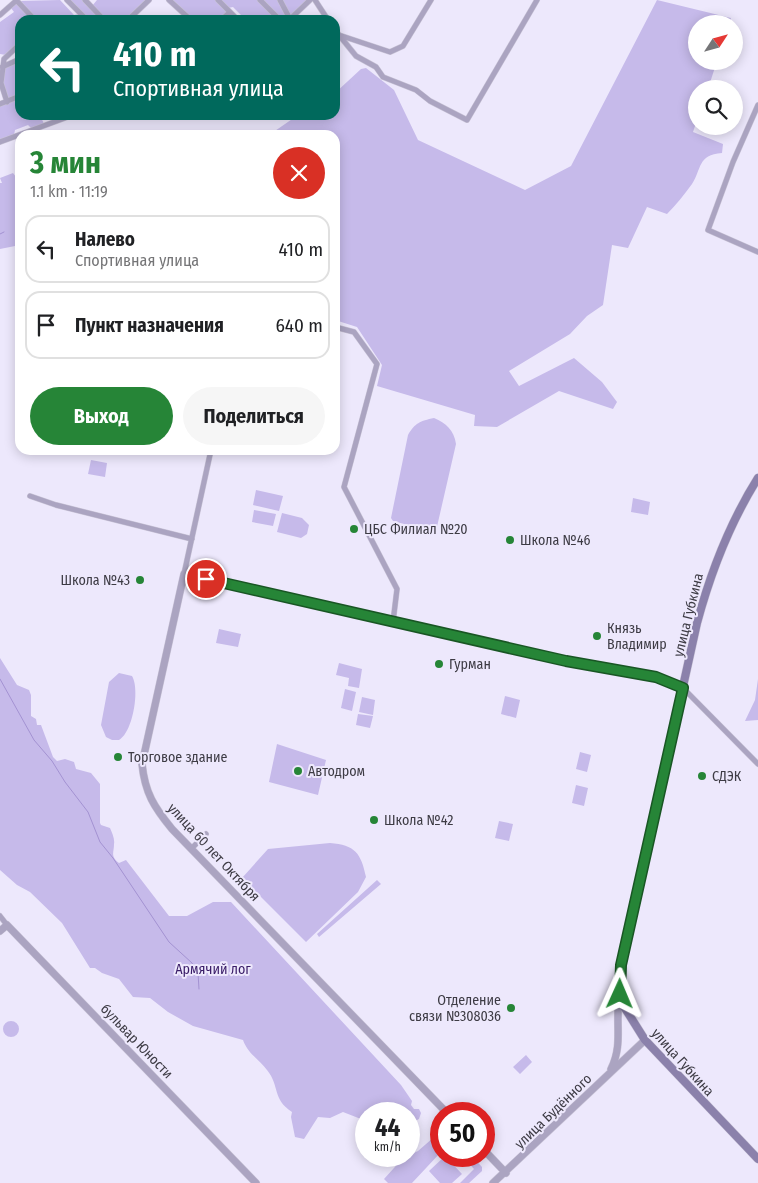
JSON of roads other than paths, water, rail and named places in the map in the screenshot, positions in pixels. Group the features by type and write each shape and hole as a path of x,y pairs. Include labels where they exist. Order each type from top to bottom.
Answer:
{"main road":[{"name":"улица Губкина","path":"758,478 721,547 710,577 621,965 620,994 632,1022 645,1040 758,1159"}],"street":[{"path":"0,15 17,0 30,15"},
{"path":"67,0 82,15"},
{"path":"85,0 99,15"},
{"path":"134,15 150,0"},
{"path":"169,0 186,15"},
{"path":"218,0 233,15"},
{"path":"260,0 275,15"},
{"path":"280,0 288,15"},
{"path":"295,15 310,0"},
{"path":"315,0 325,15"},
{"path":"340,33 390,52 397,50 402,46 431,0"},
{"path":"340,36 356,56 376,68 384,77 416,90 430,101 467,120 537,0"},
{"path":"91,6 96,1"},
{"path":"227,15 230,12"},
{"path":"7,102 2,83 2,67 4,59 15,49"},
{"path":"2,67 15,61"},
{"path":"0,104 15,98"},
{"path":"758,105 733,162 708,230 758,252"},
{"path":"32,130 59,120"},
{"path":"0,142 15,136"},
{"path":"340,328 354,332 376,364 344,487 397,589 393,622"},
{"name":"улица 60 лет Октября","path":"210,455 142,764 144,785 155,808 191,848 436,1102"},
{"path":"30,496 56,505 192,539"},
{"path":"184,574 566,661 656,677 683,688 758,764"},
{"path":"191,848 206,834"},
{"name":"бульвар Юности","path":"0,916 256,1183"},
{"path":"0,930 7,924"},
{"name":"улица Будённого","path":"607,1076 619,1049 620,1037 616,1012 620,994"},
{"name":"улица Будённого","path":"493,1183 506,1173 645,1040"},
{"path":"495,1162 506,1173"}],"waterway":[{"path":"0,234 4,232"},
{"path":"0,679 34,740 52,761 88,812 100,842 113,858 169,942 192,963 198,973 199,989"}],"place":[{"name":"ЦБС Филиал №20","path":"354,529"},
{"name":"Школа №46","path":"510,540"},
{"name":"Школа №43","path":"140,580"},
{"name":"Князь Владимир","path":"597,636"},
{"name":"Гурман","path":"439,664"},
{"name":"Торговое здание","path":"118,757"},
{"name":"Автодром","path":"298,771"},
{"name":"СДЭК","path":"702,776"},
{"name":"Школа №42","path":"374,820"},
{"name":"Отделение связи №308036","path":"511,1008"}],"park label":[{"name":"Армячий лог","path":"213,969"}]}
